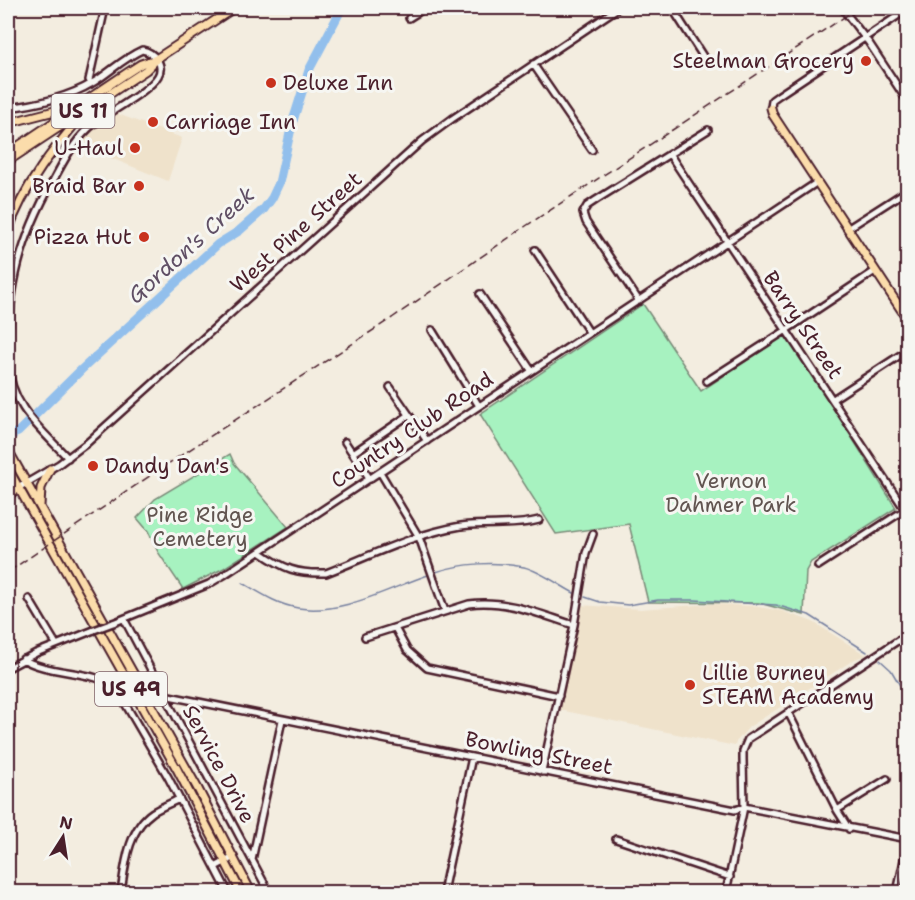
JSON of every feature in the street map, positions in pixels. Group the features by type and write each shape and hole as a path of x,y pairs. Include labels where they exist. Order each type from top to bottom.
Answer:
{"main road":[{"name":"US 11","path":"8,161 146,70 156,59 234,8"},
{"name":"US 11","path":"8,153 141,64 156,59"},
{"path":"8,123 82,104"},
{"path":"8,231 24,195 45,161 92,105"},
{"path":"771,108 773,115 816,183 907,319"},
{"path":"8,445 9,452"},
{"name":"US 49","path":"9,452 198,789 251,892"},
{"name":"US 49","path":"8,469 177,770 241,892"},
{"path":"40,508 41,488 50,470"},
{"name":"West Pine Street","path":"8,496 18,488"}],"street":[{"path":"91,84 89,80 105,8"},
{"path":"410,18 425,8"},
{"name":"West Pine Street","path":"18,488 68,458 112,421 422,141 618,8"},
{"path":"672,8 706,61"},
{"path":"842,8 908,102"},
{"path":"771,108 772,100 908,9"},
{"path":"8,108 53,99 91,84 140,51 149,52 161,66 160,73 154,82 82,135 36,212 13,282 8,352"},
{"path":"533,64 592,150"},
{"path":"639,301 586,222 584,213 587,206 708,130"},
{"name":"Barry Street","path":"670,155 785,332 833,399 906,510"},
{"name":"Country Club Road","path":"8,668 56,644 209,584 816,183"},
{"path":"847,229 908,190"},
{"path":"535,250 589,332"},
{"path":"707,381 785,332 874,271"},
{"path":"480,294 531,370"},
{"path":"432,330 479,406"},
{"path":"833,399 908,350"},
{"path":"8,363 14,394 27,413 68,458"},
{"path":"390,387 427,441"},
{"path":"353,453 409,415"},
{"path":"345,442 370,478"},
{"path":"380,472 419,537 445,611"},
{"path":"818,567 906,510"},
{"path":"260,552 286,569 326,573 419,537 461,526 513,525 539,520"},
{"path":"542,772 574,625 586,553 593,534"},
{"path":"29,599 56,644"},
{"path":"365,637 469,604 494,602 574,625"},
{"name":"Service Drive","path":"124,619 269,892"},
{"path":"395,628 406,650 427,668 559,696"},
{"path":"726,892 744,807 742,759 745,745 751,736 908,634"},
{"path":"23,659 36,666 105,681 113,685 179,799 228,892"},
{"name":"Bowling Street","path":"164,695 735,810 744,807 908,841"},
{"path":"788,712 837,810 849,829"},
{"path":"252,860 282,720"},
{"path":"443,892 472,757"},
{"path":"837,810 887,779"},
{"path":"121,892 132,841 140,825 154,812 179,799"},
{"path":"616,839 730,877"},
{"path":"897,892 908,841"},
{"path":"215,867 234,857"}],"shaded area":[{"name":"U-Haul","path":"115,113 182,138 168,181 101,154 80,142 95,126"},
{"name":"Lillie Burney STEAM Academy","path":"712,604 752,606 782,611 813,622 866,655 855,659 749,727 735,746 560,710 580,605 640,609"}],"green space":[{"name":"Vernon Dahmer Park","path":"643,304 701,391 787,334 896,508 811,562 806,571 804,615 759,603 648,602 629,524 556,534 480,414"},
{"name":"Pine Ridge Cemetery","path":"230,454 234,463 288,527 224,568 183,589 158,552 148,531 137,518 155,499"}],"waterway":[{"name":"Gordon's Creek","path":"13,434 18,432 81,370 218,244 239,231 264,209 279,183 292,124 309,70 342,8"},
{"path":"436,572 468,565 513,565 536,572 574,593"},
{"path":"243,583 283,604 315,609 348,604 428,575"},
{"path":"585,597 600,602 628,605 658,600 776,605 809,615 867,652"},
{"path":"880,660 891,670 908,699"}],"railway":[{"path":"8,572 163,467 392,318 526,226 858,8"}],"place":[{"name":"Steelman Grocery","path":"866,61"},
{"name":"Deluxe Inn","path":"271,83"},
{"name":"Carriage Inn","path":"153,122"},
{"name":"U-Haul","path":"135,148"},
{"name":"Braid Bar","path":"139,186"},
{"name":"Pizza Hut","path":"144,237"},
{"name":"Dandy Dan's","path":"93,466"},
{"name":"Lillie Burney STEAM Academy","path":"690,685"}]}
